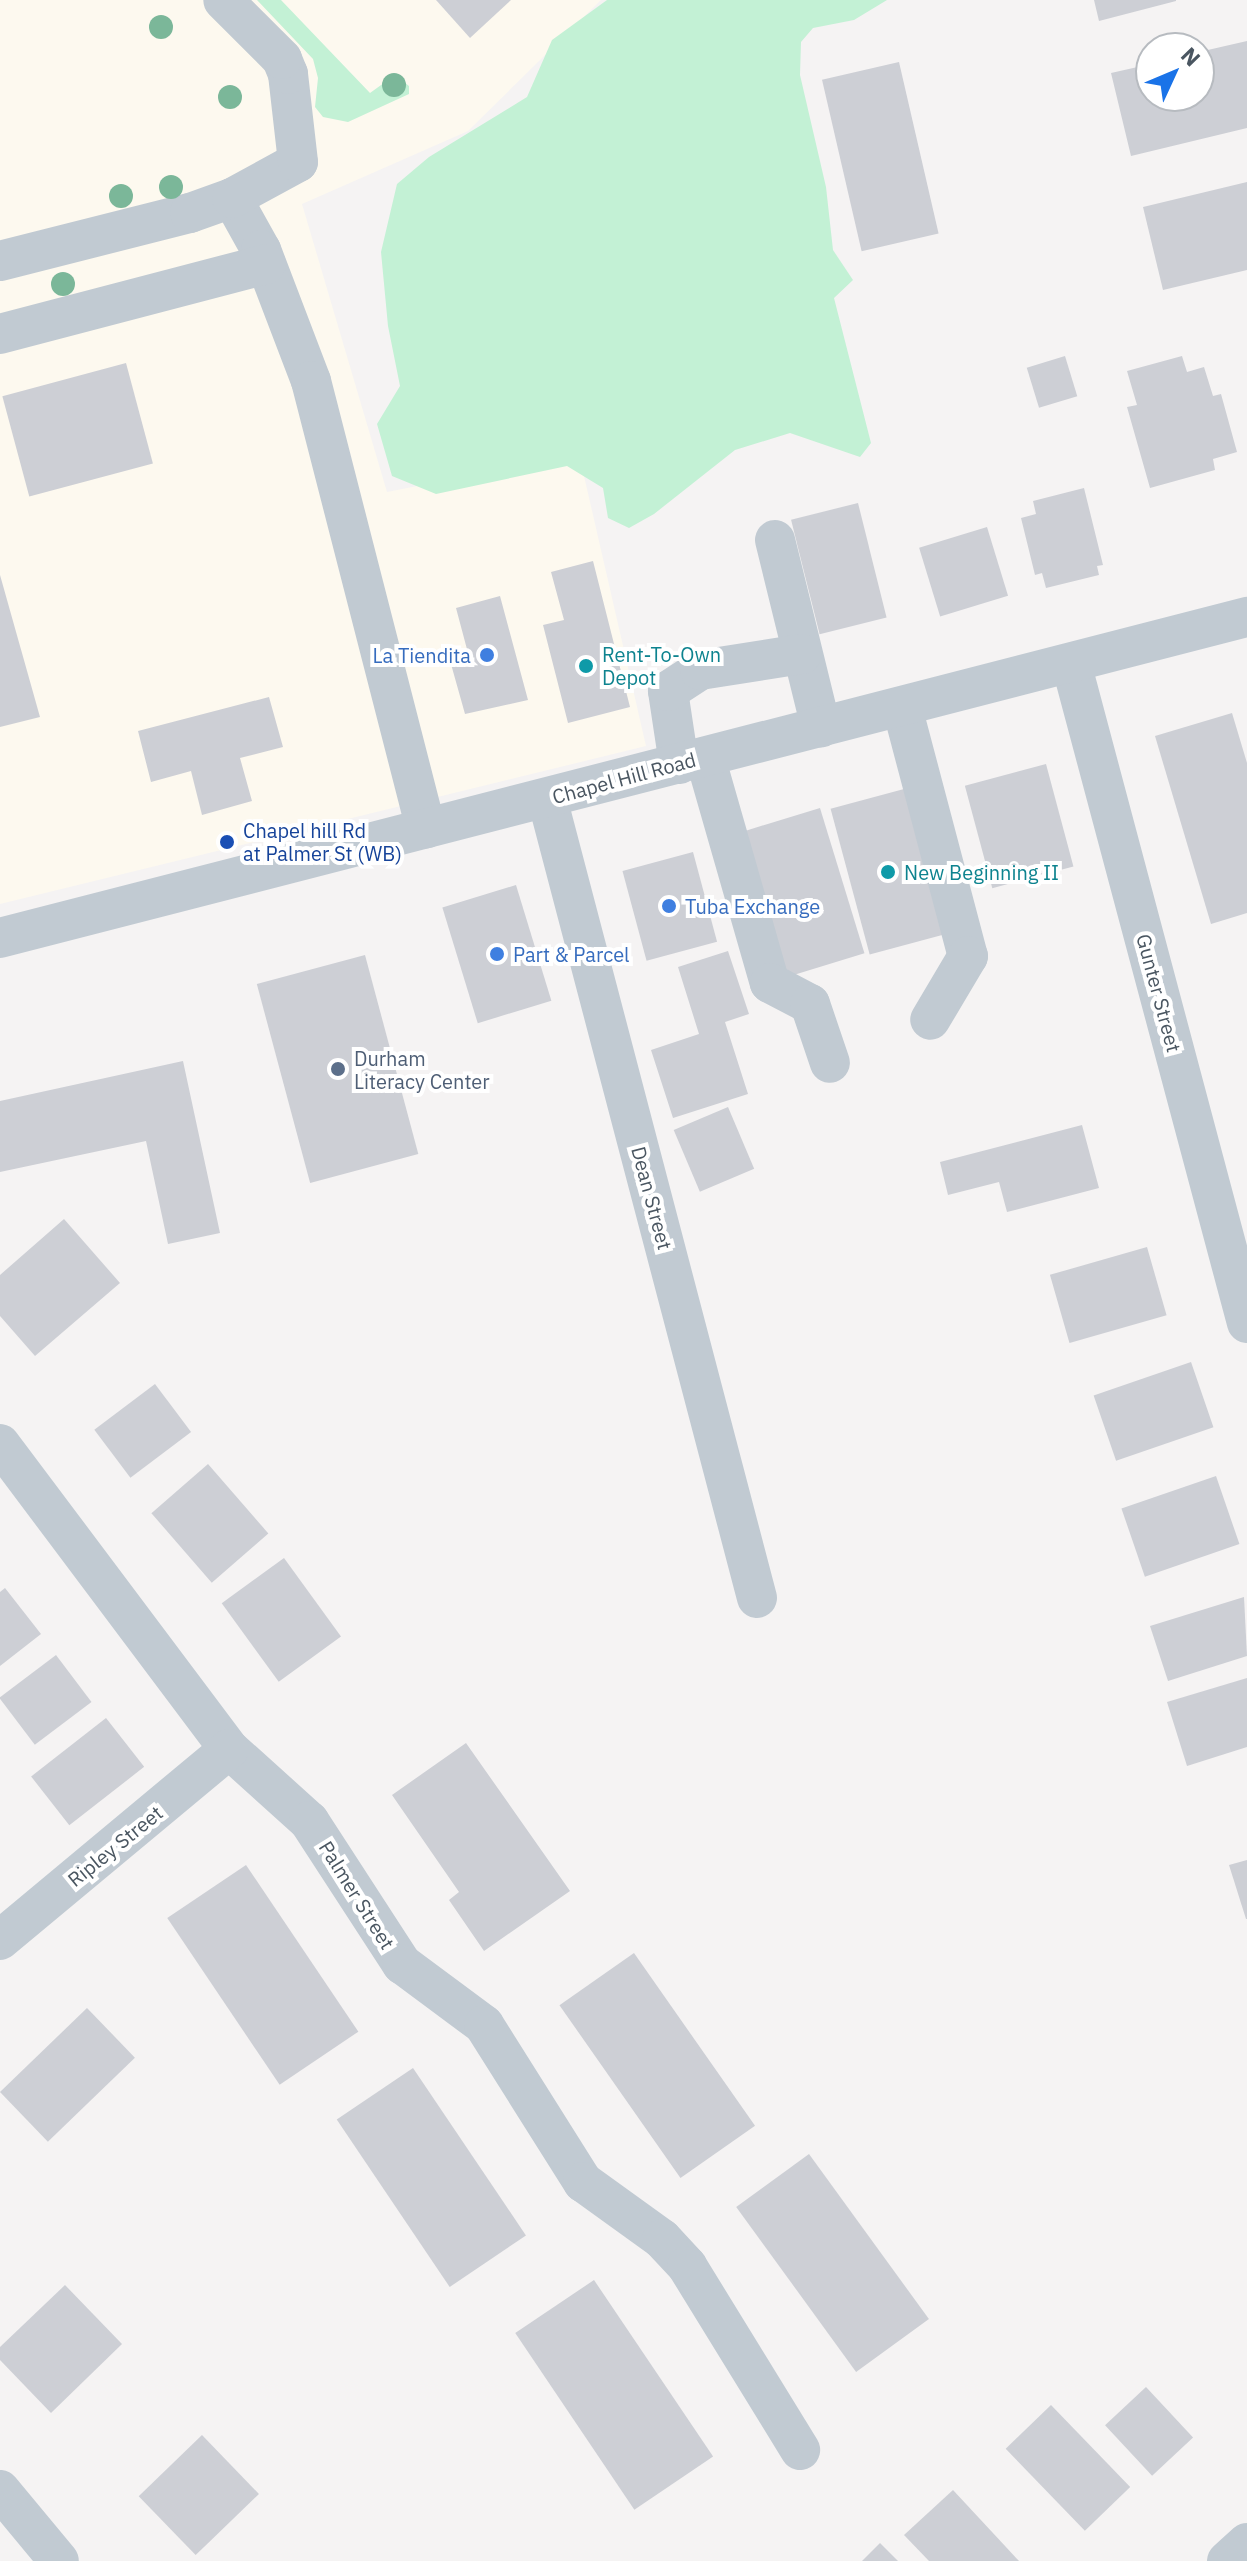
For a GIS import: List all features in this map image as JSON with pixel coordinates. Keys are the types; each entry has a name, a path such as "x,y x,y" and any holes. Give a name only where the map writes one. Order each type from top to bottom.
{"street":[{"path":"0,261 232,198 298,162 288,74 282,59 223,0"},
{"path":"232,198 266,264 311,381 426,828"},
{"path":"0,334 266,264"},
{"path":"775,540 821,727"},
{"name":"Chapel Hill Road","path":"0,938 1247,617"},
{"path":"802,654 700,670 668,691 770,983 810,1004 830,1063"},
{"name":"Gunter Street","path":"1071,663 1247,1323"},
{"path":"902,707 968,956 930,1020"},
{"name":"Dean Street","path":"547,798 757,1598"},
{"name":"Palmer Street","path":"0,1444 229,1749 309,1821 402,1964 484,2025 591,2191 662,2239 687,2266 800,2450"},
{"name":"Ripley Street","path":"0,1940 229,1749"},
{"path":"0,2490 59,2561"},
{"path":"1227,2561 1247,2543"}],"shaded area":[{"path":"0,0 601,0 468,131 302,204 387,492 579,454 646,746 0,904"}],"green space":[{"path":"257,0 281,0 370,93 395,75 409,86 409,94 348,122 323,117 315,107 318,78 313,59"},
{"path":"607,0 887,0 854,20 813,28 801,42 800,75 826,187 833,250 853,280 834,298 871,443 860,457 790,433 735,450 654,514 629,528 608,518 603,488 567,466 436,494 392,476 377,424 400,386 388,326 381,252 397,184 429,157 527,97 552,40"}],"building":[{"path":"436,0 511,0 470,38"},
{"path":"1094,0 1176,0 1176,1 1099,21"},
{"path":"1247,41 1247,128 1131,156 1111,73 1135,68 1135,112 1215,112 1215,48"},
{"path":"899,62 939,233 862,251 822,80"},
{"path":"1247,182 1247,270 1163,290 1143,207"},
{"path":"1065,356 1077,396 1039,408 1027,368"},
{"path":"1182,356 1187,372 1204,367 1213,396 1221,394 1237,452 1213,459 1215,470 1150,488 1127,407 1137,405 1127,371"},
{"path":"126,363 153,463 29,497 2,396"},
{"path":"1084,488 1103,565 1097,566 1099,575 1046,588 1042,573 1035,575 1021,518 1036,514 1033,501"},
{"path":"858,503 887,617 820,634 791,520"},
{"path":"987,527 1008,596 940,617 919,548"},
{"name":"Rent-To-Own Depot","path":"593,561 630,707 568,723 543,625 564,620 551,572"},
{"path":"0,575 40,717 0,727"},
{"name":"La Tiendita","path":"500,596 528,700 465,714 449,657 468,653 456,608"},
{"path":"269,697 283,747 240,758 252,801 202,815 191,771 151,782 138,731"},
{"path":"1232,713 1247,763 1247,913 1211,924 1155,736"},
{"path":"1046,764 1073,866 992,888 965,786"},
{"name":"New Beginning II","path":"904,789 943,935 870,955 831,809"},
{"path":"820,808 864,953 788,977 743,831"},
{"name":"Tuba Exchange","path":"693,852 717,942 647,961 622,871"},
{"name":"Part & Parcel","path":"516,885 551,1001 478,1023 442,908"},
{"path":"728,951 749,1014 725,1022 748,1094 673,1118 651,1050 699,1034 678,967"},
{"name":"Durham Literacy Center","path":"365,955 418,1154 310,1183 257,984"},
{"path":"183,1061 220,1233 168,1244 146,1141 0,1172 0,1101"},
{"path":"728,1107 754,1169 700,1192 674,1130"},
{"path":"1082,1125 1099,1188 1007,1212 999,1182 948,1195 940,1162"},
{"path":"64,1219 120,1283 35,1356 0,1316 0,1275"},
{"path":"1147,1247 1167,1315 1069,1343 1050,1275"},
{"path":"1191,1362 1213,1427 1116,1461 1094,1396"},
{"path":"155,1384 191,1432 130,1478 94,1430"},
{"path":"208,1464 268,1533 212,1583 151,1513"},
{"path":"1216,1476 1239,1544 1145,1577 1121,1509"},
{"path":"284,1558 341,1636 279,1682 222,1603"},
{"path":"5,1588 41,1634 0,1666 0,1592"},
{"path":"1244,1597 1247,1656 1168,1681 1150,1626"},
{"path":"56,1655 92,1702 35,1745 0,1697"},
{"path":"1247,1678 1247,1747 1187,1766 1167,1702"},
{"path":"106,1718 144,1767 69,1825 31,1776"},
{"path":"466,1743 570,1891 484,1951 449,1900 459,1892 392,1795"},
{"path":"1247,1860 1247,1919 1246,1919 1229,1865"},
{"path":"246,1865 358,2032 280,2085 167,1918"},
{"path":"634,1953 755,2126 680,2178 559,2005"},
{"path":"87,2008 135,2058 48,2142 0,2092"},
{"path":"413,2068 526,2235 450,2287 337,2119"},
{"path":"809,2154 929,2319 856,2372 736,2207"},
{"path":"594,2280 713,2457 634,2510 515,2333"},
{"path":"65,2285 122,2344 51,2413 0,2360 0,2347"},
{"path":"1146,2387 1193,2437 1152,2476 1105,2425"},
{"path":"1051,2405 1130,2487 1085,2531 1006,2449"},
{"path":"202,2435 259,2494 196,2555 139,2496"},
{"path":"953,2490 1019,2561 929,2561 904,2535"},
{"path":"880,2543 898,2561 862,2561"}],"place":[{"name":"La Tiendita","path":"487,655"},
{"name":"Rent-To-Own Depot","path":"586,666"},
{"name":"Chapel hill Rd at Palmer St (WB)","path":"227,842"},
{"name":"New Beginning II","path":"888,872"},
{"name":"Tuba Exchange","path":"669,906"},
{"name":"Part & Parcel","path":"497,954"},
{"name":"Durham Literacy Center","path":"338,1069"}]}
